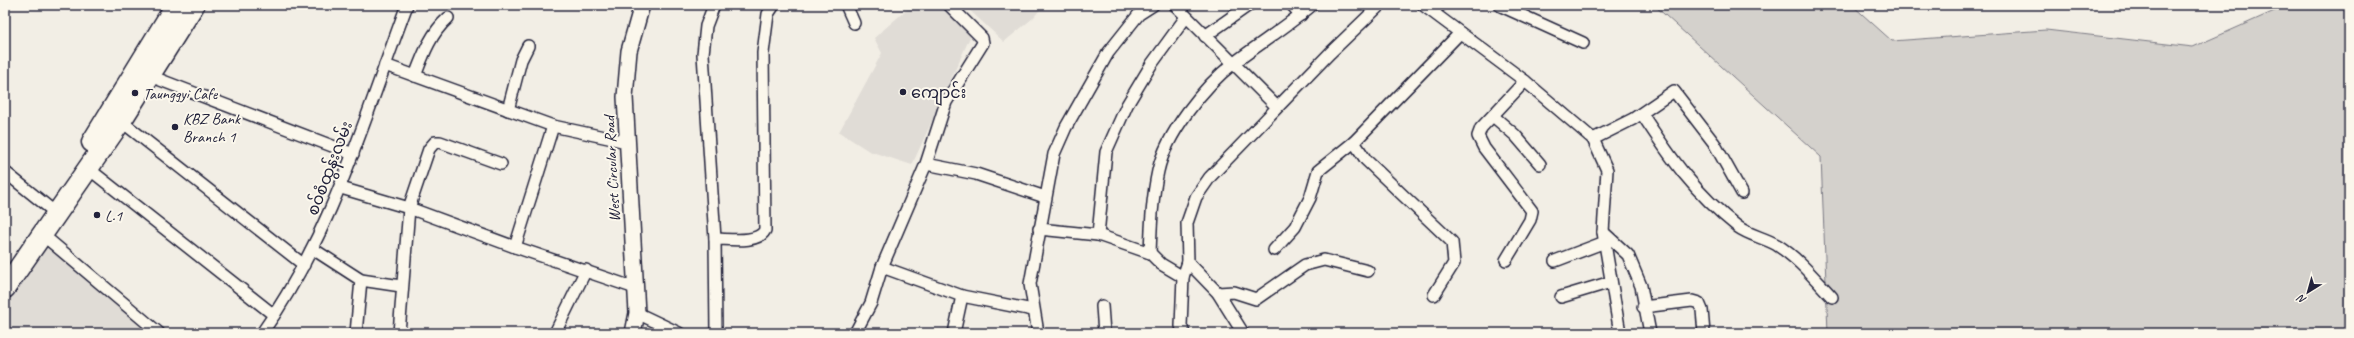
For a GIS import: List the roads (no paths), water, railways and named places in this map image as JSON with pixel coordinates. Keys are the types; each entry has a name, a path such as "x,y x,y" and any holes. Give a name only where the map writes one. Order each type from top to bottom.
{"highway":[{"path":"5,288 43,235 53,211 69,180 176,5"},
{"path":"5,268 89,169 150,76 194,5"}],"street":[{"name":"စဝ်စံထွန်းလမ်း","path":"262,333 304,266 341,188 384,65 407,5"},
{"name":"West Circular Road","path":"633,333 637,313 625,97 629,51 642,5"},
{"path":"714,5 706,26 703,54 715,239 716,333"},
{"path":"715,239 756,238 763,235 765,230 763,53 767,19 774,5"},
{"path":"846,5 854,23"},
{"path":"855,333 871,303 882,267 926,164 946,102 984,43 982,38 949,5"},
{"path":"1038,333 1033,310 1030,284 1054,154 1066,127 1108,53 1139,14 1153,5"},
{"path":"1175,5 1186,18 1277,107"},
{"path":"1205,36 1249,5"},
{"path":"1292,5 1301,15"},
{"path":"1150,253 1152,215 1158,170 1167,146 1211,84 1233,63 1301,15 1312,5"},
{"path":"1184,333 1181,326 1183,277 1188,262 1187,224 1196,197 1210,177 1277,107 1380,5"},
{"path":"1426,7 1441,5"},
{"path":"1499,5 1583,44"},
{"path":"1426,7 1525,81 1593,139 1607,170 1604,237 1620,333"},
{"path":"415,76 427,47 440,25 448,18"},
{"path":"1098,235 1106,152 1127,105 1151,66 1186,18"},
{"path":"1274,250 1295,227 1310,198 1318,171 1354,142 1460,33"},
{"path":"508,110 521,60 528,46"},
{"path":"384,65 554,126 627,142"},
{"path":"150,76 353,154"},
{"path":"1506,260 1530,220 1532,211 1479,141 1481,128 1494,116 1525,81"},
{"path":"1593,139 1642,114 1674,91 1678,93 1714,143 1742,193"},
{"path":"1642,114 1675,165 1699,193 1740,228 1776,245 1797,259 1832,297"},
{"path":"1494,116 1516,136 1540,164"},
{"path":"121,121 304,266"},
{"path":"515,247 554,126"},
{"path":"399,333 401,286 409,208 429,149 435,142 501,164"},
{"path":"1354,142 1366,160 1452,242 1454,263 1434,295"},
{"path":"926,164 976,174 1046,197"},
{"path":"89,169 274,315"},
{"path":"5,172 53,211"},
{"path":"341,188 409,208 515,247 635,288"},
{"path":"1039,229 1098,235 1150,253 1167,268 1183,277"},
{"path":"43,235 159,333"},
{"path":"1555,261 1604,237"},
{"path":"1604,237 1628,255 1641,286 1643,307 1650,333"},
{"path":"313,249 361,280 401,286"},
{"path":"1218,293 1234,292 1256,299 1305,264 1324,260 1368,271"},
{"path":"1188,262 1218,293 1243,333"},
{"path":"882,267 962,296 1033,310"},
{"path":"555,333 586,270"},
{"path":"356,333 361,280"},
{"path":"1561,297 1611,282"},
{"path":"954,333 962,296"},
{"path":"1643,307 1692,301 1699,303 1702,310 1704,333"},
{"path":"1102,306 1104,333"},
{"path":"637,313 679,333"}],"place":[{"name":"ကျောင်း","path":"903,92"},
{"name":"Taunggyi Cafe","path":"135,93"},
{"name":"KBZ Bank Branch 1","path":"175,127"},
{"name":"L.1","path":"97,215"}]}
